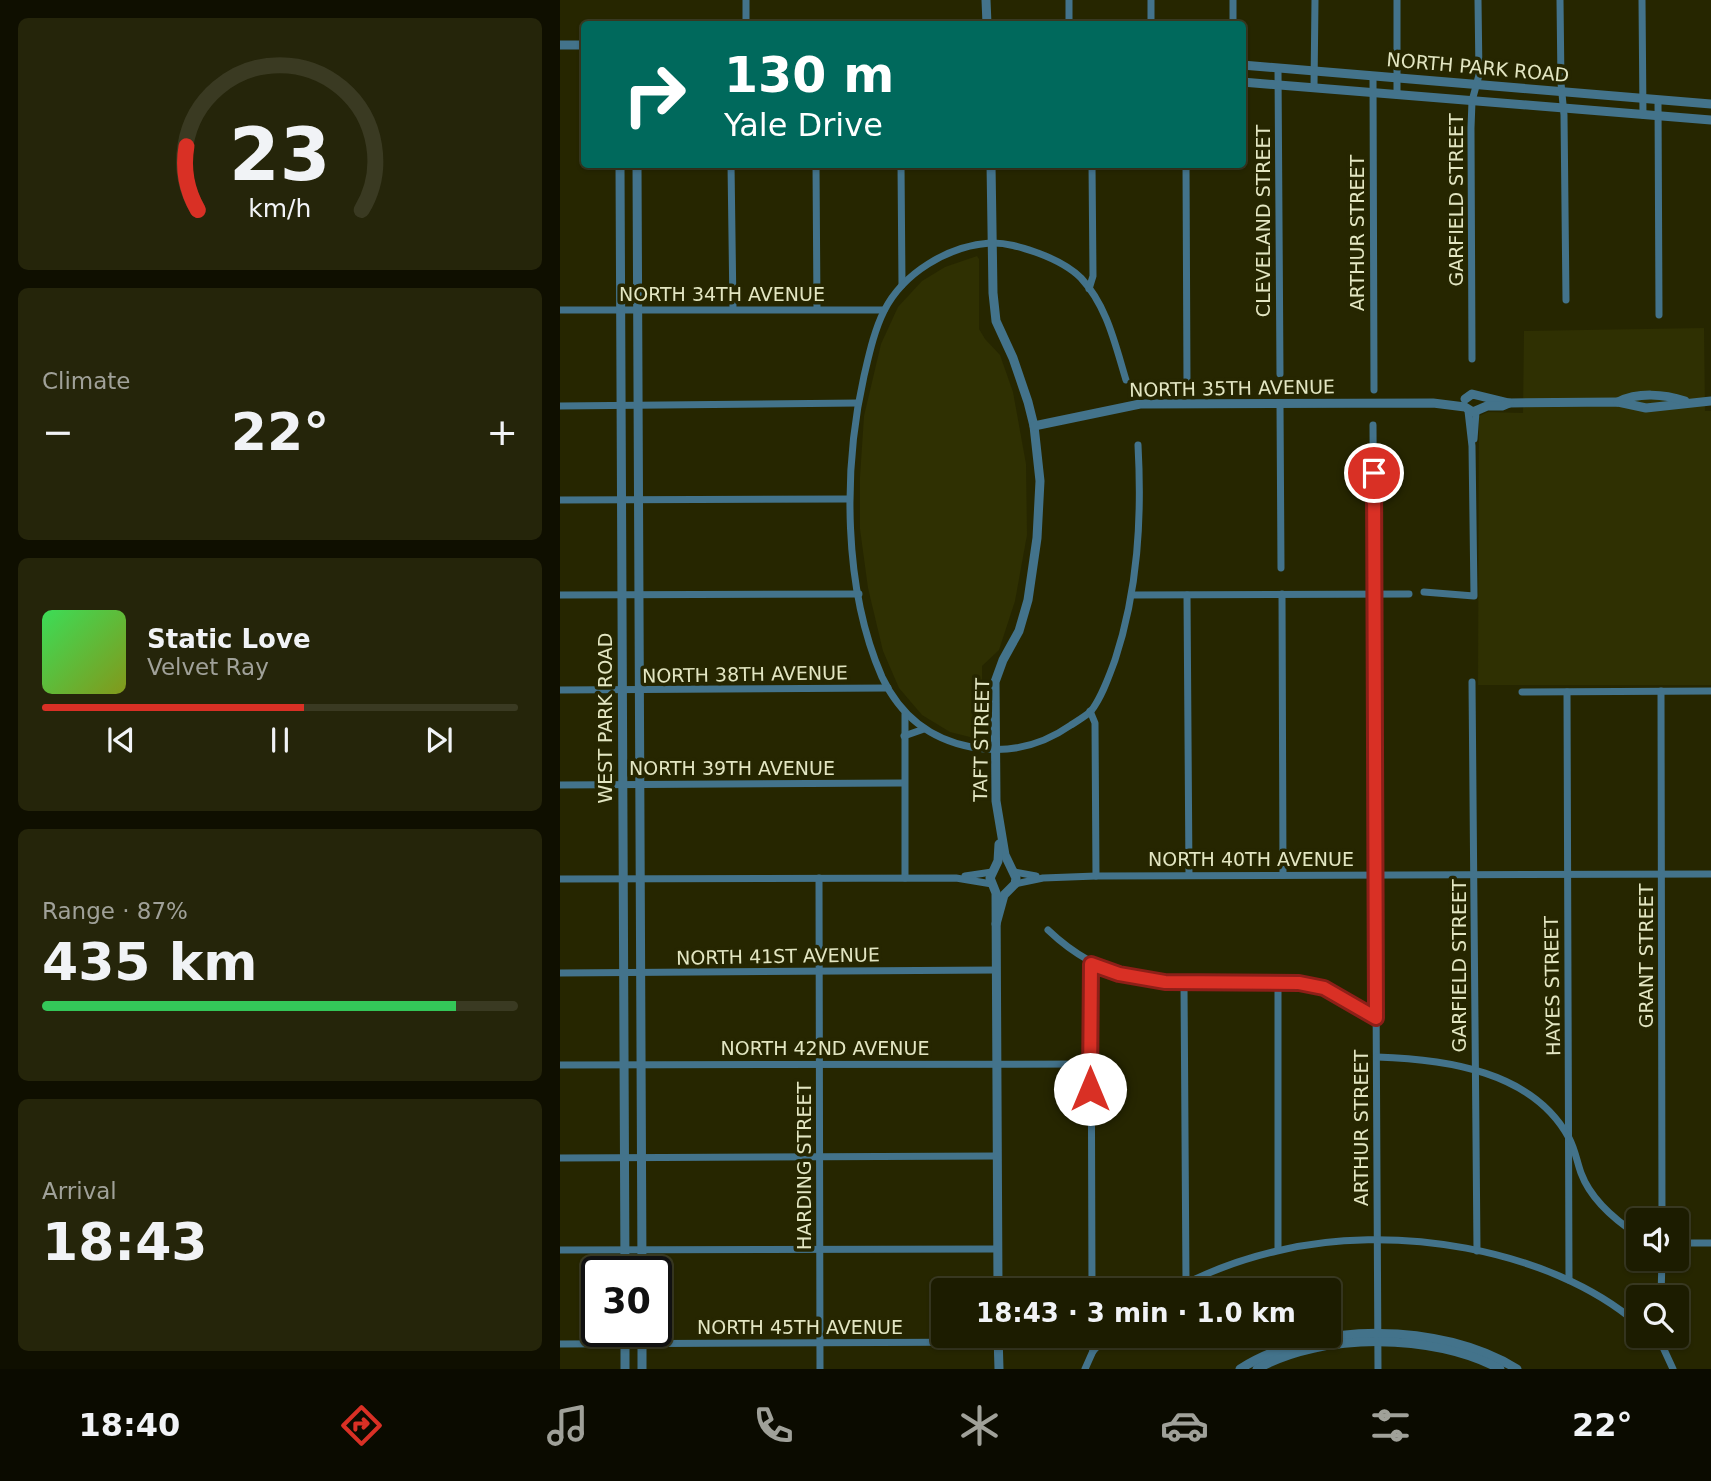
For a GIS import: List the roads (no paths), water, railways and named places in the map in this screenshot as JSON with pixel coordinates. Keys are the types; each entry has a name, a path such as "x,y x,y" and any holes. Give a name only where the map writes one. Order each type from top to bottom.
{"street":[{"path":"746,0 746,21"},
{"path":"986,0 987,21"},
{"path":"1069,0 1069,21"},
{"path":"1151,0 1151,21"},
{"path":"1233,0 1233,21"},
{"path":"1314,88 1315,0"},
{"path":"1397,0 1397,94"},
{"name":"GARFIELD STREET","path":"1472,359 1472,101 1478,85 1478,0"},
{"path":"1560,0 1566,300"},
{"path":"1642,0 1643,115"},
{"path":"560,45 581,45"},
{"name":"NORTH PARK ROAD","path":"1246,65 1711,104"},
{"name":"CLEVELAND STREET","path":"1278,69 1280,374"},
{"name":"ARTHUR STREET","path":"1373,76 1374,390"},
{"name":"NORTH PARK ROAD","path":"1246,82 1711,120"},
{"path":"1658,100 1659,315"},
{"name":"WEST PARK ROAD","path":"620,168 625,1256"},
{"name":"WEST PARK ROAD","path":"637,168 642,1256"},
{"path":"731,168 733,309"},
{"path":"816,168 817,309"},
{"path":"901,168 902,285"},
{"name":"TAFT STREET","path":"991,168 996,321 1022,382 1034,426 1040,481 1037,538 1024,616 998,671 995,696 999,855 994,869 993,886"},
{"path":"1090,289 1093,276 1092,168"},
{"path":"1186,168 1187,384"},
{"path":"1126,380 1112,331 1090,289 1071,270 1046,256 1023,248 992,243 947,254 930,263 902,285 884,310 867,362 858,403 849,499 853,559 871,643 888,688 905,714 925,729 961,746 995,751 1034,745 1056,736 1090,711 1110,674 1132,595 1139,529 1138,445"},
{"name":"NORTH 34TH AVENUE","path":"560,310 884,310"},
{"name":"NORTH 35TH AVENUE","path":"1471,407 1472,394 1509,402 1618,402 1646,408 1711,401"},
{"path":"1424,592 1474,596 1471,407 1482,403 1480,397"},
{"name":"NORTH 35TH AVENUE","path":"1034,426 1140,404 1433,403 1471,407 1503,406 1509,402"},
{"path":"560,406 858,403"},
{"path":"1280,404 1281,568"},
{"name":"ARTHUR STREET","path":"1373,425 1378,1369"},
{"path":"560,500 849,499"},
{"path":"560,595 859,594"},
{"path":"1282,594 1283,875"},
{"path":"1132,595 1409,594"},
{"path":"1187,595 1189,875"},
{"name":"GARFIELD STREET","path":"1472,682 1477,1251"},
{"name":"NORTH 38TH AVENUE","path":"560,690 888,688"},
{"name":"GRANT STREET","path":"1661,691 1662,1208"},
{"path":"1522,692 1711,691"},
{"name":"HAYES STREET","path":"1567,692 1569,1280"},
{"path":"1090,711 1096,723 1096,876"},
{"path":"905,714 905,878"},
{"path":"904,736 925,729"},
{"name":"NORTH 39TH AVENUE","path":"560,785 903,783"},
{"name":"TAFT STREET","path":"999,826 1012,869 1011,887"},
{"path":"956,878 1003,865 1012,869"},
{"name":"NORTH 40TH AVENUE","path":"1012,869 1044,878"},
{"name":"NORTH 40TH AVENUE","path":"1011,887 1044,878 1096,876 1711,874"},
{"name":"HARDING STREET","path":"819,878 820,1369"},
{"path":"560,879 956,878 1011,887 996,924"},
{"path":"993,886 996,924 998,1278"},
{"path":"1048,930 1091,964 1146,981 1184,984 1299,983 1324,988 1376,1018"},
{"path":"1091,964 1092,1278"},
{"name":"NORTH 41ST AVENUE","path":"560,973 996,970"},
{"path":"1278,982 1278,1250"},
{"path":"1184,984 1186,1278"},
{"path":"1377,1057 1439,1063 1490,1074 1540,1101 1569,1138 1582,1177 1595,1197 1626,1227"},
{"name":"NORTH 42ND AVENUE","path":"560,1065 1090,1063"},
{"path":"560,1158 998,1156"},
{"path":"1196,1278 1278,1250 1337,1242 1432,1243 1526,1264 1569,1280 1609,1302 1626,1315"},
{"path":"1689,1243 1711,1243"},
{"path":"560,1251 998,1249"},
{"path":"1240,1369 1271,1352 1338,1336 1446,1349 1478,1358 1500,1369"},
{"path":"1257,1369 1275,1360 1308,1350 1377,1339 1419,1336 1456,1342 1486,1352 1517,1369"},
{"name":"NORTH 45TH AVENUE","path":"672,1344 931,1340"},
{"name":"NORTH 45TH AVENUE","path":"560,1344 581,1344"},
{"path":"625,1347 625,1369"},
{"path":"642,1347 642,1369"},
{"path":"998,1348 999,1369"},
{"path":"1085,1369 1096,1348"},
{"path":"1665,1348 1673,1369"}]}
